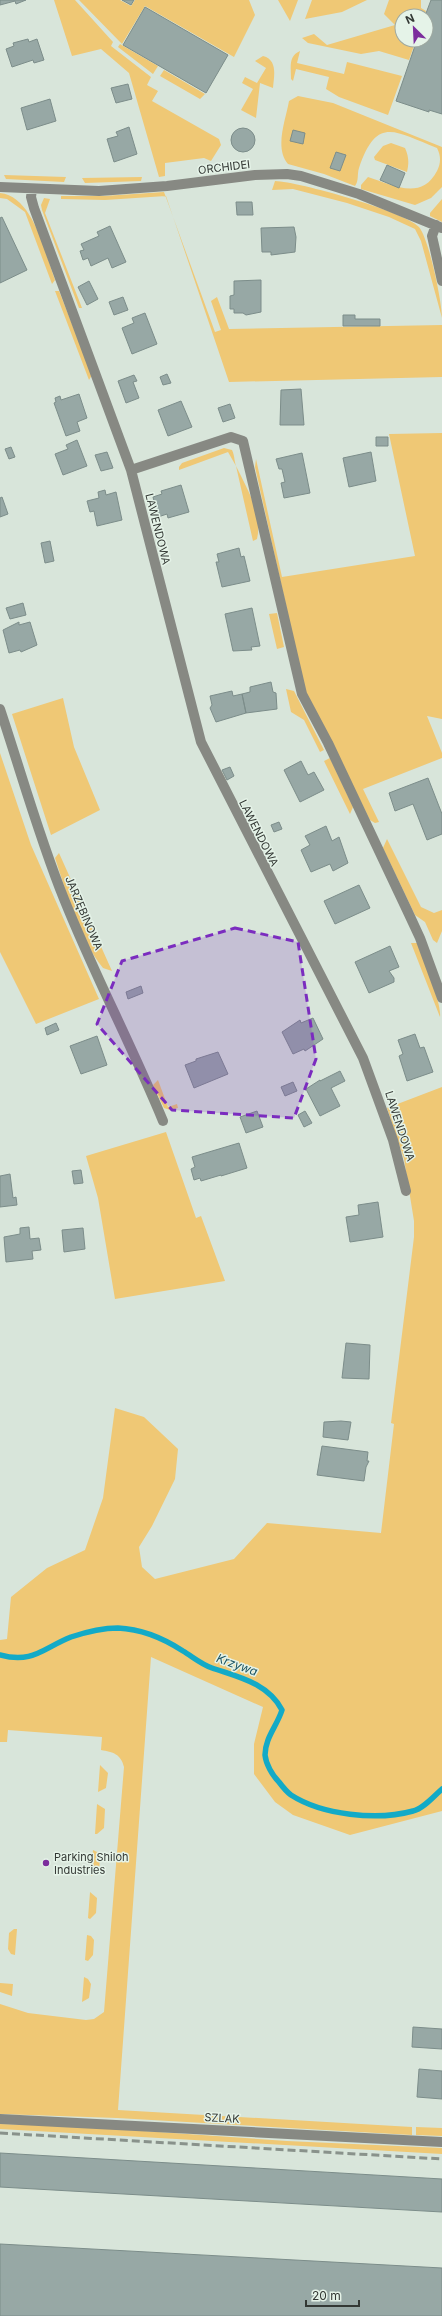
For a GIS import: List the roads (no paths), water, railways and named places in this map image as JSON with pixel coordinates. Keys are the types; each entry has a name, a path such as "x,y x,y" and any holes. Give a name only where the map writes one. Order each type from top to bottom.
{"street":[{"name":"ORCHIDEI","path":"0,187 116,190 255,175 287,174 301,176 360,194 439,227"},
{"name":"LAWENDOWA","path":"32,189 31,197 34,208 131,470 201,742 363,1058 393,1140 406,1191"},
{"path":"439,227 432,236 442,281"},
{"path":"131,470 231,437 243,440 302,694 328,743 410,917 442,998"},
{"name":"JARZĘBINOWA","path":"0,709 42,840 62,894 163,1121"},
{"name":"SZLAK","path":"0,2119 442,2142"}],"waterway":[{"name":"Krzywa","path":"0,1655 21,1658 30,1656 71,1637 88,1632 112,1628 144,1632 168,1642 208,1666 252,1682 269,1693 282,1710 267,1743 265,1755 268,1766 276,1779 285,1789 291,1795 304,1802 318,1807 350,1814 383,1816 417,1810 442,1789"}],"railway":[{"path":"0,2133 442,2159"}],"place":[{"name":"Parking Shiloh Industries","path":"46,1863"}]}
